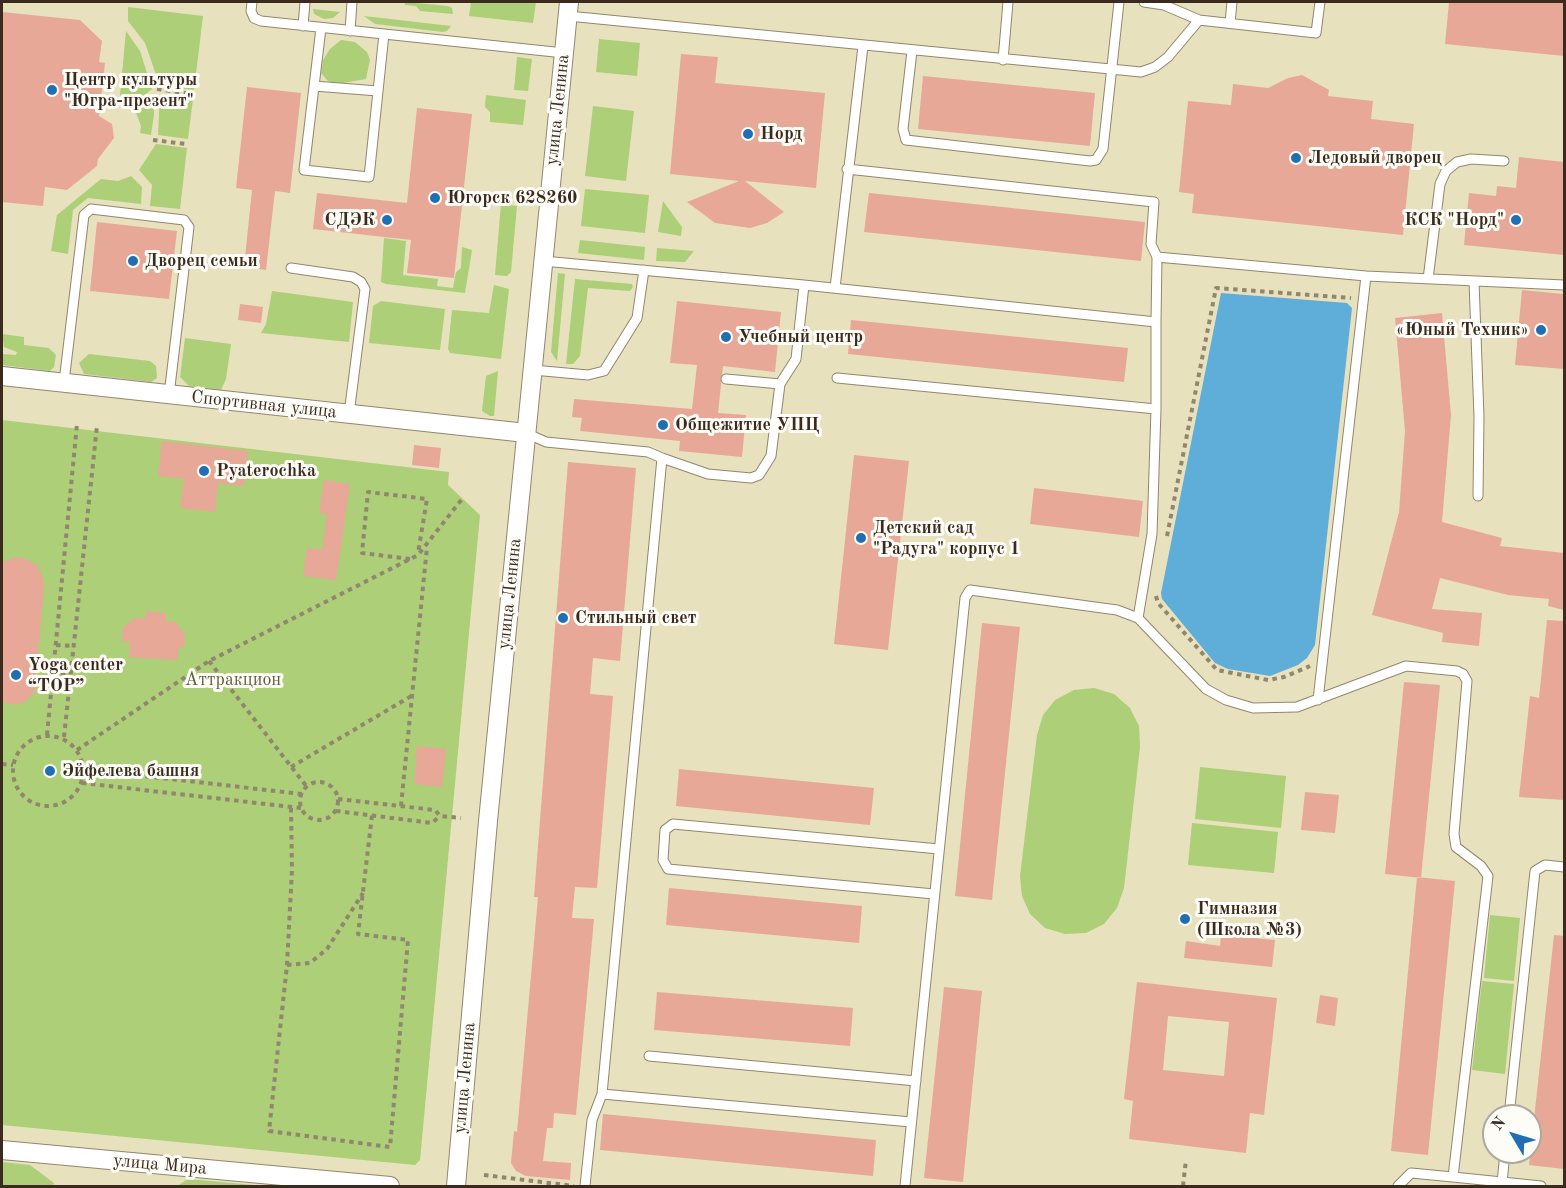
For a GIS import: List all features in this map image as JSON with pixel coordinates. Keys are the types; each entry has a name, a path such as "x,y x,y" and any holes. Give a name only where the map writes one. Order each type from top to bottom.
{"street":[{"name":"улица Ленина","path":"456,1186 568,9"},
{"name":"Спортивная улица","path":"2,376 526,433"},
{"name":"улица Мира","path":"2,1150 390,1186"}],"lane":[{"path":"252,2 251,11 254,18 261,21 564,53"},
{"path":"303,26 305,2"},
{"path":"350,31 352,2"},
{"path":"1003,60 1008,2"},
{"path":"912,51 903,129 906,140 1090,162 1096,160 1103,148 1119,2"},
{"path":"1144,2 1164,5 1199,20 1316,33 1320,2"},
{"path":"1230,23 1232,2"},
{"path":"568,9 862,46 1141,72 1155,67 1168,57 1199,20"},
{"path":"321,28 304,170 369,177 384,34"},
{"path":"835,288 862,46"},
{"path":"314,86 378,91"},
{"path":"1428,279 1440,184 1446,171 1457,162 1472,159 1504,161"},
{"path":"847,169 1154,202 1151,244 1157,257 1152,534 1138,618"},
{"path":"64,382 84,215 91,209 184,220 189,227 169,395"},
{"path":"1157,257 1366,276 1564,285"},
{"path":"543,261 835,288 1156,322"},
{"path":"291,268 353,277 361,282 365,290 349,414"},
{"path":"533,370 588,375 604,371 638,318 644,270"},
{"path":"1318,700 1366,276"},
{"path":"1474,281 1479,417 1478,496"},
{"path":"526,433 546,442 648,453 708,474 751,478 759,475 771,456 780,384 796,360 804,285"},
{"path":"837,378 1156,410"},
{"path":"726,379 780,384"},
{"path":"585,1186 592,1120 602,1094 662,458"},
{"path":"905,1186 965,598 970,590 1117,610 1138,618 1206,689 1226,700 1253,708 1297,707 1406,666 1457,671 1463,674 1467,681 1454,834 1456,847 1480,866 1488,876 1453,1177"},
{"path":"934,894 668,869 663,860 665,830 672,824 939,849"},
{"path":"1510,1104 1535,871 1545,865 1564,867"},
{"path":"649,1056 916,1081"},
{"path":"602,1094 911,1122"},
{"path":"1502,1183 1504,1164"},
{"path":"1398,1186 1411,1173 1541,1186"}],"path":[{"path":"157,89 192,94"},
{"path":"153,140 186,144"},
{"path":"1166,543 1216,288 1363,299"},
{"path":"47,735 77,424"},
{"path":"64,737 97,426"},
{"path":"411,559 362,553 368,492 427,499 418,555"},
{"path":"77,750 209,661 418,555 462,499"},
{"path":"401,806 427,546"},
{"path":"1156,588 1158,603 1216,670 1268,680 1284,677 1322,661"},
{"path":"56,645 72,646"},
{"path":"209,661 307,787"},
{"path":"52,672 69,674"},
{"path":"291,767 413,695"},
{"path":"47,735 64,737 77,750 84,769 82,783 77,791 63,803 44,806 26,799 15,784 13,765 21,748 29,741 47,735"},
{"path":"2,764 13,765"},
{"path":"84,769 302,794"},
{"path":"82,783 301,808 315,820 327,819 336,811 338,799 334,789 324,783 307,787 302,794 301,808"},
{"path":"338,799 435,810 440,816 461,818"},
{"path":"291,808 292,870 287,965 269,1131 390,1147 408,940 358,934 365,890 372,815"},
{"path":"336,811 432,823 440,816"},
{"path":"287,965 309,963 327,949 365,890"},
{"path":"1183,1186 1186,1160"},
{"path":"484,1175 574,1186"}],"green space":[{"path":"405,2 448,6 452,8 453,14 420,11 416,6 405,5"},
{"path":"471,2 536,2 533,23 469,16"},
{"path":"128,7 203,16 194,90 160,86 145,43 128,21"},
{"path":"313,9 340,12 333,18 324,19 314,14"},
{"path":"364,16 451,26 443,32 375,24"},
{"path":"126,31 140,51 152,89 131,106 120,95"},
{"path":"599,39 640,43 637,76 596,72"},
{"path":"341,40 355,42 367,52 370,60 366,79 337,84 328,81 321,73 323,60 330,49"},
{"path":"517,57 532,59 528,91 514,90"},
{"path":"160,95 193,99 188,139 158,135"},
{"path":"486,95 526,100 523,125 490,122 490,112 485,107"},
{"path":"153,99 154,114 151,135 140,133 141,126 136,113"},
{"path":"593,106 634,111 626,181 585,176"},
{"path":"156,144 187,148 180,209 150,206 152,185 139,170"},
{"path":"131,176 142,187 141,204 88,198 73,210 68,254 51,251 57,215 101,179 118,181"},
{"path":"585,189 649,195 645,233 581,226"},
{"path":"663,201 682,227 681,236 658,232"},
{"path":"501,204 517,206 511,272 507,276 495,275"},
{"path":"384,238 406,241 403,275 438,279 437,286 453,288 456,272 461,268 462,247 472,250 465,293 381,282"},
{"path":"580,240 645,247 644,260 578,253"},
{"path":"657,248 694,251 685,262 656,261"},
{"path":"558,273 565,274 557,361 551,352"},
{"path":"575,279 632,284 633,287 630,291 588,288 580,356 573,364 566,364"},
{"path":"494,285 509,289 501,359 450,353 448,349 452,310 489,313"},
{"path":"272,291 353,302 349,342 261,333 266,324"},
{"path":"381,301 445,309 440,350 369,343 373,306"},
{"path":"2,334 24,337 24,345 49,348 56,355 54,367 50,371 2,365 2,354 16,355 17,352 4,347"},
{"path":"185,338 231,344 226,379 221,390 189,386 180,377"},
{"path":"89,354 150,361 156,366 157,378 151,382 84,374 79,363"},
{"path":"498,371 494,416 490,416 482,411 486,376"},
{"name":"Аттракцион","path":"2,420 449,472 448,485 480,515 420,1160 415,1165 2,1125"},
{"path":"1094,688 1114,694 1130,708 1139,726 1140,747 1124,888 1117,908 1104,924 1086,933 1065,934 1045,928 1030,914 1022,896 1020,876 1037,735 1043,715 1055,700 1074,690"},
{"path":"1200,767 1286,776 1281,828 1195,819"},
{"path":"1192,823 1278,832 1274,873 1188,865"},
{"path":"1490,915 1520,918 1514,981 1484,978"},
{"path":"1482,981 1514,984 1505,1074 1472,1070"},
{"path":"2,1162 30,1165 54,1183 53,1186 2,1186"},
{"path":"188,1179 265,1186 177,1186"}],"water":[{"path":"1221,293 1347,303 1352,308 1315,645 1307,658 1298,665 1270,676 1228,669 1215,663 1162,599 1161,593"}],"building":[{"path":"1449,2 1564,2 1564,56 1445,44"},
{"name":"Центр культуры \"Югра-презент\"","path":"2,12 80,20 102,41 99,62 105,63 99,116 112,124 114,138 98,159 97,166 67,190 45,187 43,206 2,202"},
{"name":"Норд","path":"681,54 718,57 715,83 825,93 816,188 745,181 784,212 767,223 750,228 715,223 687,202 739,181 670,174"},
{"name":"Ледовый дворец","path":"1302,75 1329,90 1328,96 1373,101 1371,119 1414,124 1403,235 1192,213 1194,194 1179,192 1188,101 1231,105 1233,84 1268,88 1288,78"},
{"path":"923,76 1095,93 1090,146 918,129"},
{"path":"247,87 301,93 290,193 275,191 266,270 244,267 252,190 236,188"},
{"name":"Югорск 628260","path":"417,108 472,114 454,278 407,273 411,240 313,229 317,193 407,203"},
{"name":"КСК \"Норд\"","path":"1519,157 1564,162 1564,255 1464,245 1469,193 1496,196 1497,186 1516,188"},
{"path":"869,193 1145,222 1141,261 864,232"},
{"name":"Дворец семьи","path":"97,222 177,231 169,299 90,291"},
{"name":"«Юный Техник»","path":"1522,290 1564,294 1564,369 1515,365"},
{"path":"677,301 781,312 775,372 723,366 718,413 746,415 742,457 679,451 680,441 580,431 582,418 572,417 574,399 692,409 697,365 670,363"},
{"path":"240,304 263,307 261,323 238,320"},
{"path":"1442,313 1451,415 1442,522 1502,538 1500,546 1564,553 1564,610 1548,606 1549,599 1508,595 1440,578 1432,609 1482,613 1479,646 1442,642 1443,633 1372,615 1399,512 1405,431 1395,318"},
{"path":"851,320 1128,348 1124,382 848,354"},
{"path":"162,441 248,451 244,486 218,483 215,512 180,508 184,479 158,476"},
{"path":"414,445 441,448 439,468 412,465"},
{"path":"854,455 909,461 888,650 834,644"},
{"path":"568,462 636,468 620,661 593,658 590,694 613,696 597,888 575,887 572,918 594,919 576,1115 554,1113 553,1128 547,1128 543,1161 571,1163 570,1180 526,1176 516,1171 511,1163 514,1131 517,1132 538,897 534,897"},
{"path":"324,480 350,484 336,580 303,576 307,548 322,550 327,514 319,513"},
{"path":"1034,488 1143,501 1139,537 1030,524"},
{"path":"15,557 24,558 37,565 44,586 35,691 26,701 16,705 2,702 2,563"},
{"path":"146,611 166,613 166,621 176,622 185,635 184,647 179,647 177,660 129,657 130,642 122,641 123,628 134,618 146,618"},
{"path":"1547,620 1564,621 1564,800 1519,797 1530,696 1539,698"},
{"path":"982,623 1020,627 992,900 955,896"},
{"path":"1404,682 1440,685 1421,878 1385,874"},
{"path":"417,746 446,749 442,787 414,784"},
{"path":"679,769 874,788 870,825 676,806"},
{"path":"1305,792 1339,795 1335,833 1301,830"},
{"path":"1417,877 1455,881 1428,1155 1391,1151"},
{"path":"669,888 862,906 859,943 666,925"},
{"path":"1221,935 1275,940 1272,967 1184,958 1186,941 1220,946"},
{"path":"1554,935 1564,936 1564,1169 1529,1165 1542,1164 1542,1104 1536,1104"},
{"path":"1137,982 1277,998 1264,1115 1250,1113 1246,1153 1129,1139 1133,1101 1124,1099","holes":["1168,1016 1229,1022 1224,1076 1163,1070"]},
{"path":"944,987 982,991 963,1182 924,1178"},
{"path":"657,992 853,1008 850,1046 654,1030"},
{"path":"1320,995 1338,998 1335,1026 1316,1023"},
{"path":"603,1114 876,1140 873,1176 600,1150"}],"place":[{"name":"Центр культуры \"Югра-презент\"","path":"52,90"},
{"name":"Норд","path":"748,134"},
{"name":"Ледовый дворец","path":"1296,158"},
{"name":"Югорск 628260","path":"435,198"},
{"name":"СДЭК","path":"387,220"},
{"name":"КСК \"Норд\"","path":"1516,220"},
{"name":"Дворец семьи","path":"133,261"},
{"name":"«Юный Техник»","path":"1541,330"},
{"name":"Учебный центр","path":"726,337"},
{"name":"Общежитие УПЦ","path":"663,425"},
{"name":"Pyaterochka","path":"204,471"},
{"name":"Детский сад \"Радуга\" корпус 1","path":"861,538"},
{"name":"Стильный свет","path":"563,618"},
{"name":"Yoga center “TOP”","path":"16,675"},
{"name":"Эйфелева башня","path":"50,771"},
{"name":"Гимназия (Школа №3)","path":"1185,919"}]}
